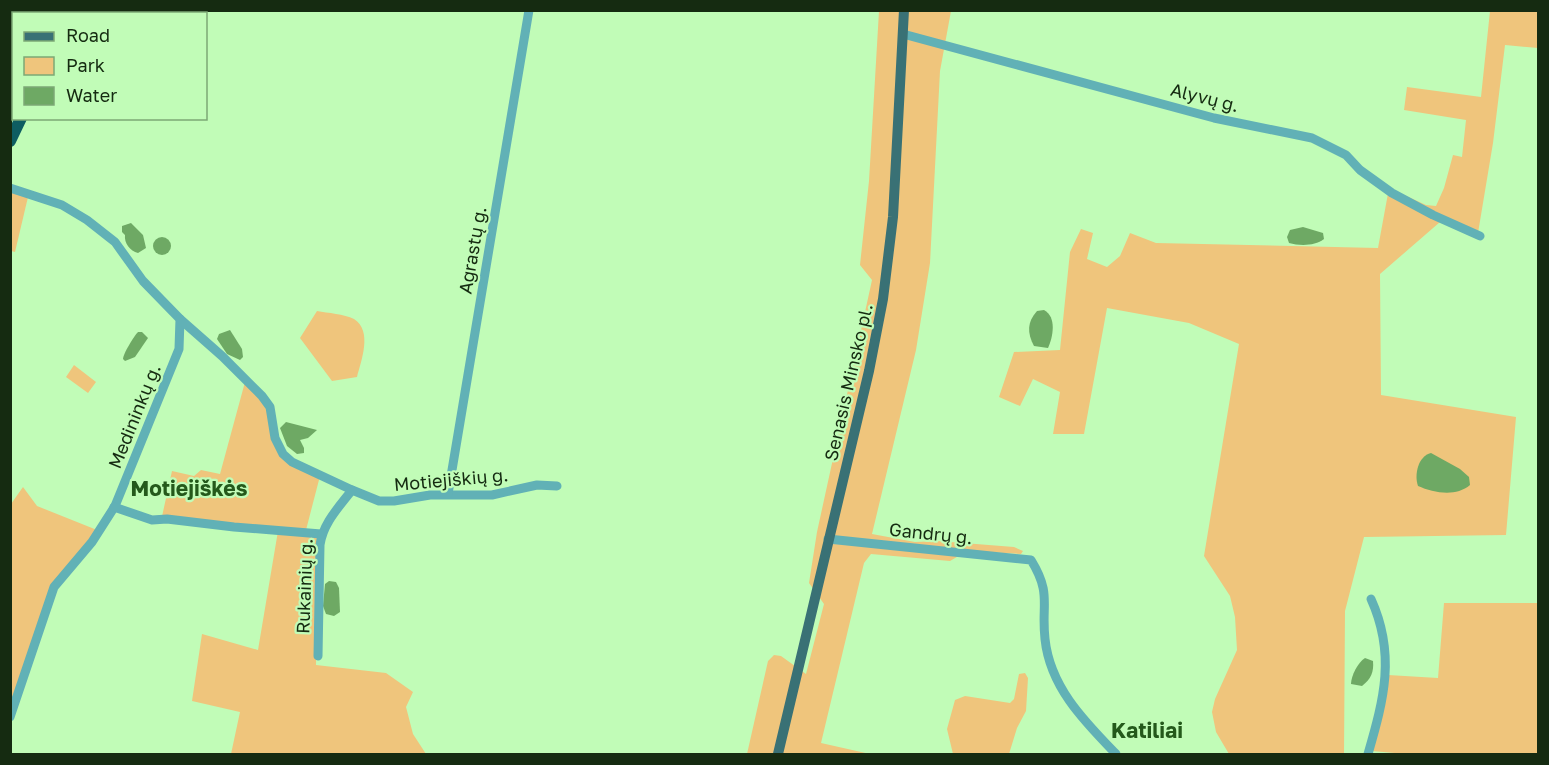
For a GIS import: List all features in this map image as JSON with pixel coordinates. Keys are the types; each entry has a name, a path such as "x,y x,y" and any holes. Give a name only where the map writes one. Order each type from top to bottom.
{"highway":[{"path":"10,141 20,120"}],"main road":[{"name":"Senasis Minsko pl.","path":"778,754 883,299 893,217 904,10"}],"street":[{"name":"Agrastų g.","path":"448,494 529,10"},
{"name":"Alyvų g.","path":"903,34 1214,118 1312,138 1346,155 1360,170 1392,193 1480,236"},
{"path":"10,188 62,205 96,227 123,250 143,281 180,319"},
{"name":"Motiejiškių g.","path":"180,319 262,396 270,407 275,438 283,454 292,462 352,490 380,501 393,501 430,495 492,495 537,485 557,486"},
{"name":"Medininkų g.","path":"10,717 54,587 92,542 114,507 179,349 180,319"},
{"name":"Rukainių g.","path":"318,656 321,534 325,525 352,490"},
{"path":"114,507 152,520 167,519 321,534"},
{"name":"Gandrų g.","path":"828,539 1031,560 1041,576 1044,589 1045,639 1054,674 1065,696 1116,754"},
{"path":"1368,754 1383,700 1386,668 1384,639 1371,599"}],"green space":[{"path":"879,11 951,11 940,71 930,263 916,350 872,534 915,542 938,541 1014,547 1023,551 1021,554 967,551 950,561 871,554 864,563 821,743 870,754 747,754 768,661 774,655 781,656 806,674 824,604 809,583 817,532 872,280 860,265 869,181"},
{"path":"1490,11 1538,11 1538,48 1505,45 1493,143 1477,239 1440,222 1380,274 1381,395 1516,417 1506,535 1364,537 1345,611 1344,754 1229,754 1216,732 1212,712 1215,699 1237,650 1235,617 1230,596 1204,556 1239,344 1189,323 1107,308 1084,434 1053,434 1060,392 1033,379 1020,406 999,397 1014,352 1060,350 1070,252 1081,229 1093,233 1087,259 1107,267 1120,256 1130,233 1156,243 1378,248 1389,188 1426,205 1436,206 1444,188 1453,155 1462,157 1466,120 1404,110 1407,87 1481,97"},
{"path":"11,191 28,197 15,252 11,251"},
{"path":"317,311 346,316 360,324 364,346 357,377 332,381 300,338"},
{"path":"74,365 96,382 88,393 66,377"},
{"path":"245,382 265,403 278,450 320,476 306,530 161,521 172,471 194,476 201,470 220,474"},
{"path":"23,487 37,506 97,530 57,578 11,710 11,504"},
{"path":"278,531 318,536 316,665 386,673 413,692 406,707 413,734 426,754 231,754 240,712 192,701 202,634 258,650"},
{"path":"1444,603 1538,603 1538,754 1406,754 1372,751 1388,675 1438,678"},
{"path":"1025,673 1028,678 1026,711 1017,728 1009,754 953,754 947,729 955,700 965,696 1010,703 1014,699 1019,674"}],"water":[{"path":"131,223 143,235 146,248 138,253 128,246 122,232 122,226"},
{"path":"1303,227 1323,233 1324,239 1307,245 1289,243 1287,237 1290,230"},
{"path":"162,237 168,240 171,246 168,252 162,255 156,252 153,246 156,240"},
{"path":"1044,310 1051,317 1052,322 1048,348 1034,346 1029,332 1034,315 1037,311"},
{"path":"230,330 242,349 243,357 240,360 227,354 217,339 219,334"},
{"path":"138,332 142,332 148,338 135,357 125,361 123,359 125,353"},
{"path":"286,422 317,430 308,438 300,440 304,453 297,454 287,446 280,428"},
{"path":"1431,453 1460,469 1469,477 1470,485 1458,491 1445,493 1418,486 1418,466 1423,458"},
{"path":"329,581 336,582 339,588 340,612 334,616 326,614 323,606 325,584"},
{"path":"1365,658 1373,661 1370,678 1362,686 1351,684 1355,670"}],"district":[{"name":"Motiejiškės","path":"189,488"},
{"name":"Katiliai","path":"1147,730"}]}
